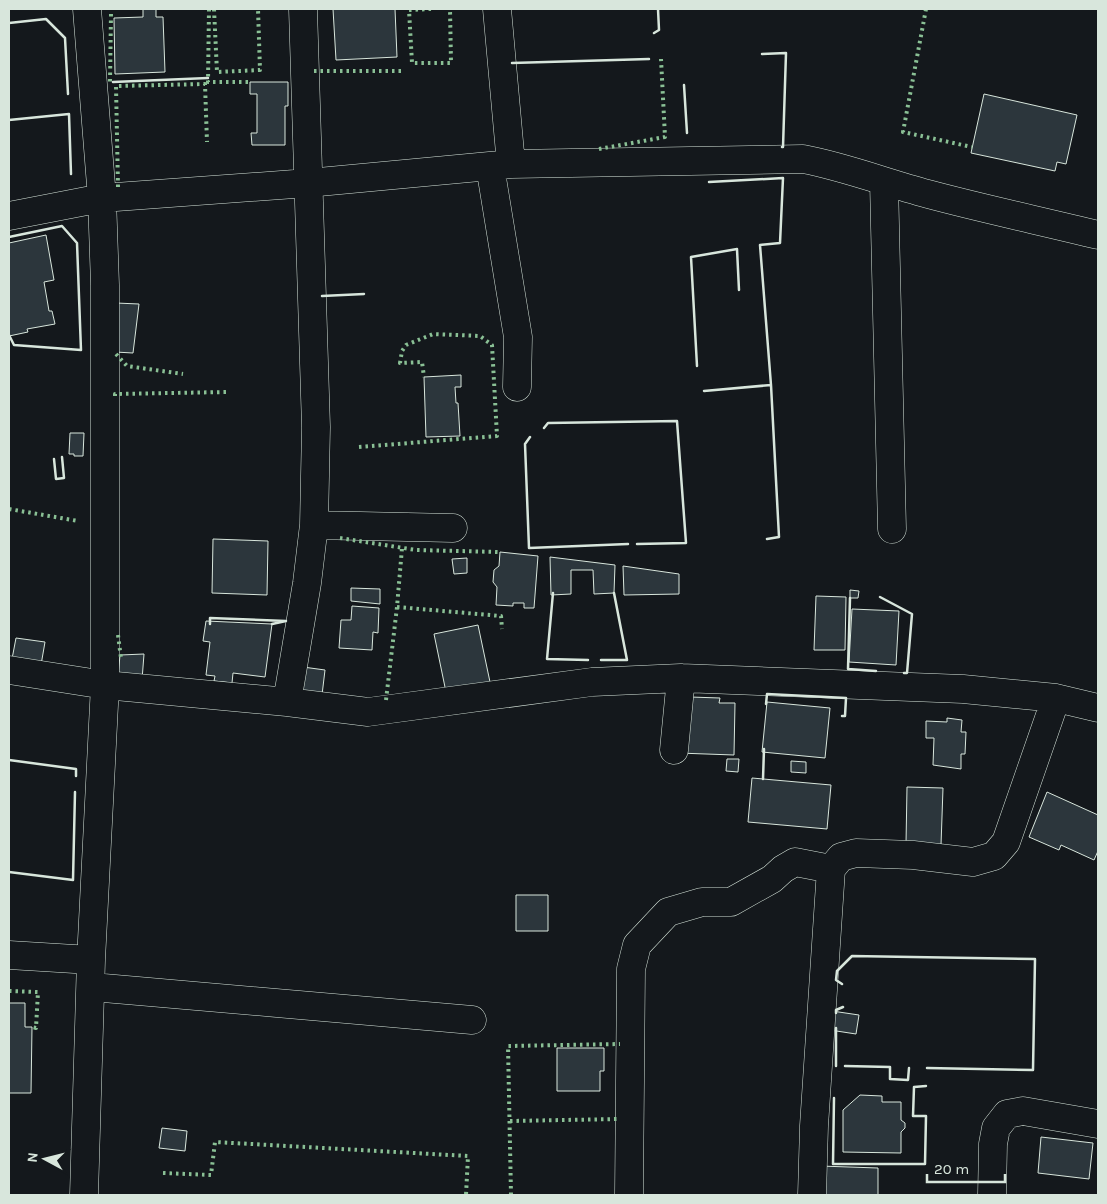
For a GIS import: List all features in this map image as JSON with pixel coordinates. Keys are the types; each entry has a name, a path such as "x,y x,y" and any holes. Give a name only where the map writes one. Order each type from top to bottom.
{"street":[{"path":"84,1195 92,960 106,685 102,198 87,9"},
{"path":"287,702 307,583 314,525 316,427 303,9"},
{"path":"497,9 501,165 518,336 516,387"},
{"path":"9,216 102,198 308,183 501,165 803,160 832,165 884,182 947,199 1098,235"},
{"path":"884,182 892,529"},
{"path":"314,525 453,528"},
{"path":"9,670 106,685 287,702 368,712 592,682 681,678 963,689 1056,698 1098,708"},
{"path":"674,750 681,678"},
{"path":"812,1195 814,1126 831,869 841,857 856,853 913,855 973,862 994,856 1006,842 1056,698"},
{"path":"629,1195 631,969 637,945 668,912 702,902 732,902 772,879 783,869 795,862 831,869"},
{"path":"9,955 92,960"},
{"path":"92,988 472,1020"},
{"path":"992,1195 993,1144 996,1128 1007,1114 1023,1111 1098,1124"}],"building":[{"path":"143,9 156,9 156,17 163,17 165,72 115,74 114,18 143,17"},
{"path":"333,9 395,9 397,57 336,60"},
{"path":"250,82 288,82 288,106 285,106 285,145 252,145 251,133 257,133 257,94 250,94"},
{"path":"984,94 1077,115 1066,164 1057,162 1055,171 971,153"},
{"path":"46,235 54,280 44,282 49,311 52,311 55,324 27,329 28,332 9,336 9,243"},
{"path":"116,303 139,304 133,353 115,352"},
{"path":"461,375 461,387 455,387 460,436 426,437 424,377"},
{"path":"70,433 84,433 83,456 69,454"},
{"path":"213,539 268,541 267,595 212,593"},
{"path":"500,552 538,556 534,608 524,608 524,603 513,603 513,606 496,605 497,587 493,582 494,570 499,566"},
{"path":"550,557 615,565 614,593 594,594 593,570 571,570 571,594 551,595"},
{"path":"467,558 467,573 454,574 452,559"},
{"path":"623,566 679,574 679,594 624,595"},
{"path":"351,588 380,589 380,604 351,601"},
{"path":"850,590 859,591 858,598 850,598"},
{"path":"816,596 846,597 845,650 814,650"},
{"path":"352,606 379,608 378,633 373,632 372,650 339,648 341,620 351,620"},
{"path":"852,609 899,611 896,665 849,662"},
{"path":"206,621 272,624 265,677 233,673 232,683 214,681 215,676 206,675 210,642 203,641"},
{"path":"478,625 490,682 446,692 434,634"},
{"path":"16,638 45,642 41,665 12,659"},
{"path":"144,654 142,680 118,677 120,655"},
{"path":"303,667 325,670 322,695 301,693"},
{"path":"690,697 720,698 719,703 735,703 734,755 678,753"},
{"path":"767,702 830,708 825,758 762,752"},
{"path":"947,718 962,720 961,732 966,732 965,754 961,754 961,769 933,765 934,738 926,738 926,721 947,722"},
{"path":"727,759 739,759 738,772 726,771"},
{"path":"791,761 806,762 806,773 791,772"},
{"path":"752,778 831,785 827,829 748,822"},
{"path":"907,787 943,788 941,845 906,844"},
{"path":"1047,792 1098,815 1098,851 1094,860 1061,845 1059,850 1029,837"},
{"path":"516,895 548,895 548,931 516,931"},
{"path":"9,1003 25,1003 25,1027 32,1027 31,1093 9,1093"},
{"path":"832,1011 859,1015 856,1034 830,1030"},
{"path":"557,1048 604,1048 604,1071 600,1071 600,1091 557,1091"},
{"path":"860,1095 882,1096 882,1102 901,1102 901,1120 905,1123 905,1128 901,1132 901,1153 843,1152 843,1110"},
{"path":"162,1128 187,1131 185,1151 159,1148"},
{"path":"1041,1137 1093,1143 1089,1179 1038,1173"},
{"path":"820,1166 878,1168 878,1195 819,1195"}],"hedge":[{"path":"209,9 208,82 250,82"},
{"path":"214,9 217,72 260,70 258,9"},
{"path":"431,9 409,10 412,63 451,63 450,9"},
{"path":"926,9 903,132 972,147"},
{"path":"111,14 110,82 113,82"},
{"path":"599,149 665,137 661,59"},
{"path":"314,71 402,71"},
{"path":"118,187 116,86 205,84 207,142"},
{"path":"359,447 497,436 492,345 480,336 433,334 406,345 402,351 400,363 422,362 424,377"},
{"path":"116,354 127,366 183,374"},
{"path":"115,396 115,394 227,392"},
{"path":"9,509 78,521"},
{"path":"340,538 416,550 500,552"},
{"path":"386,700 402,548"},
{"path":"397,607 501,616 502,629"},
{"path":"118,635 121,658"},
{"path":"9,991 38,992 36,1028 32,1027"},
{"path":"511,1195 508,1046 620,1044"},
{"path":"510,1121 618,1119 618,1117"},
{"path":"163,1173 211,1175 215,1142 468,1156 466,1195"}],"wall":[{"path":"654,33 659,30 658,9"},
{"path":"9,23 46,19 65,38 68,94"},
{"path":"762,54 786,53 782,147"},
{"path":"512,63 649,59"},
{"path":"113,82 208,78"},
{"path":"684,85 687,133"},
{"path":"9,120 69,114 71,174"},
{"path":"709,182 783,178 780,243 760,245 771,385 779,537 767,539"},
{"path":"9,237 62,226 77,243 81,350 14,345 9,335"},
{"path":"697,366 691,257 737,249 739,290"},
{"path":"322,296 364,294"},
{"path":"704,391 771,385"},
{"path":"544,428 548,423 677,421 686,543 637,544"},
{"path":"530,437 525,444 529,548 628,544"},
{"path":"54,459 56,479 64,478 62,457"},
{"path":"553,593 547,659 588,660"},
{"path":"601,660 627,660 614,593"},
{"path":"880,597 912,614 907,673 904,673"},
{"path":"850,598 848,669 876,671"},
{"path":"210,624 210,618 286,621 272,624"},
{"path":"766,704 767,694 846,698 845,716 842,716"},
{"path":"763,779 764,749"},
{"path":"9,760 76,769 76,776"},
{"path":"9,872 73,880 75,792"},
{"path":"842,984 836,980 837,971 852,956 1035,959 1033,1070 927,1068"},
{"path":"836,1013 836,1010 843,1007"},
{"path":"836,1028 836,1066"},
{"path":"845,1066 890,1067 890,1079 908,1080 909,1068"},
{"path":"834,1098 833,1164 925,1164 926,1116 913,1116 914,1087 926,1086"}]}
